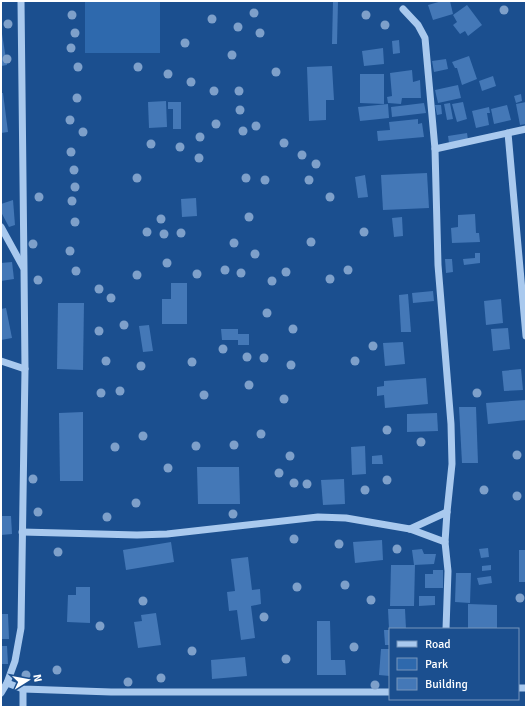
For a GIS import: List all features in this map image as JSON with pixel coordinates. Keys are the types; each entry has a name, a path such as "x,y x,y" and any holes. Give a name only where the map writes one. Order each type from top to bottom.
{"street":[{"path":"1,693 7,683 15,661 21,628 25,369 21,1"},
{"path":"403,9 418,25 425,38 435,149 438,265 451,424 452,464 445,542 448,571 446,628"},
{"path":"435,149 526,129"},
{"path":"508,133 526,336"},
{"path":"1,227 24,268"},
{"path":"1,361 25,369"},
{"path":"410,529 447,512"},
{"path":"22,532 136,536 318,517 346,518 410,529 445,542"},
{"path":"7,683 23,689 118,692 389,692"},
{"path":"23,689 23,707"}],"green space":[{"path":"85,1 160,1 160,53 85,53"}],"building":[{"path":"333,1 338,1 337,44 332,44"},
{"path":"442,1 450,1 453,14 433,20 428,5"},
{"path":"467,5 482,25 468,36 465,31 460,34 453,25 457,22 453,15"},
{"path":"1,34 7,65 1,66"},
{"path":"399,40 400,53 393,54 392,41"},
{"path":"383,48 384,64 364,66 362,51"},
{"path":"469,56 477,79 462,85 457,68 455,68 452,62"},
{"path":"446,59 448,69 434,72 432,61"},
{"path":"332,66 334,100 326,100 326,120 309,121 307,67"},
{"path":"412,70 413,82 420,80 421,98 402,98 401,104 388,103 387,97 392,96 390,73"},
{"path":"360,74 384,74 384,104 360,103"},
{"path":"493,76 496,86 482,91 479,81"},
{"path":"458,85 461,98 438,103 435,90"},
{"path":"1,93 3,93 8,132 1,133"},
{"path":"521,94 522,101 516,103 514,96"},
{"path":"166,101 167,127 149,128 148,102"},
{"path":"168,102 181,102 181,129 173,129 173,109 168,109"},
{"path":"463,102 467,119 457,122 452,104"},
{"path":"526,102 526,124 520,125 516,104"},
{"path":"424,103 426,113 392,117 391,107"},
{"path":"450,103 453,119 447,120 444,104"},
{"path":"388,104 389,118 360,121 358,107"},
{"path":"435,105 441,105 442,114 437,115"},
{"path":"507,105 511,120 494,124 491,109"},
{"path":"489,107 490,113 487,113 489,125 476,128 472,111"},
{"path":"418,119 418,124 422,123 424,137 378,141 377,131 390,130 389,122"},
{"path":"467,133 468,140 449,143 448,136"},
{"path":"427,173 429,208 383,210 381,175"},
{"path":"365,175 368,197 358,198 355,177"},
{"path":"196,198 197,216 182,217 181,199"},
{"path":"13,200 15,225 9,227 1,212 1,204"},
{"path":"475,214 476,233 479,233 480,242 452,243 451,228 458,227 458,215"},
{"path":"402,217 403,236 394,237 392,218"},
{"path":"475,253 480,253 480,263 464,265 463,259 475,258"},
{"path":"445,259 452,259 453,272 446,273"},
{"path":"12,262 14,279 1,281 1,263"},
{"path":"171,283 187,283 187,324 162,324 162,299 171,299"},
{"path":"433,291 434,301 413,303 412,293"},
{"path":"408,294 411,332 401,332 399,295"},
{"path":"501,299 503,323 486,325 484,301"},
{"path":"58,303 84,303 83,370 57,369"},
{"path":"6,308 12,338 1,340 1,309"},
{"path":"149,325 153,351 143,352 139,326"},
{"path":"508,328 510,349 493,351 491,329"},
{"path":"221,329 238,329 238,334 249,334 249,345 238,345 238,340 222,340"},
{"path":"403,342 405,364 385,366 383,343"},
{"path":"521,369 523,390 504,391 502,371"},
{"path":"426,378 428,404 385,408 384,395 377,396 377,387 384,386 384,381"},
{"path":"526,400 526,420 488,424 486,403"},
{"path":"459,407 476,407 478,463 462,463"},
{"path":"83,412 83,481 60,481 59,413"},
{"path":"437,413 438,431 407,432 407,414"},
{"path":"365,446 366,474 352,475 351,447"},
{"path":"382,455 383,464 372,464 372,456"},
{"path":"197,467 239,467 240,504 198,504"},
{"path":"344,479 345,504 323,505 321,480"},
{"path":"1,516 11,516 12,534 1,535"},
{"path":"382,540 383,560 355,563 353,542"},
{"path":"171,542 174,562 126,570 123,550"},
{"path":"488,548 489,557 481,558 479,549"},
{"path":"422,549 424,554 436,554 434,564 414,565 412,550"},
{"path":"519,550 526,550 526,582 519,582"},
{"path":"248,557 252,590 260,589 261,604 251,606 255,638 241,640 237,610 229,611 227,592 235,591 231,559"},
{"path":"391,565 415,565 414,606 390,606"},
{"path":"491,565 491,570 482,571 482,566"},
{"path":"433,570 443,570 443,588 425,588 425,574 433,574"},
{"path":"456,573 471,573 470,603 455,602"},
{"path":"491,576 492,583 479,585 477,578"},
{"path":"76,587 90,587 90,623 67,622 68,595 76,595"},
{"path":"419,596 435,596 435,605 419,606"},
{"path":"468,604 497,605 497,628 468,628"},
{"path":"388,609 405,609 406,628 389,629"},
{"path":"156,613 161,645 138,648 134,622 142,621 141,615"},
{"path":"1,614 8,614 9,639 1,639"},
{"path":"317,621 330,621 331,660 345,660 346,675 317,675"},
{"path":"384,630 389,630 389,645 385,645"},
{"path":"1,646 7,646 8,664 1,664"},
{"path":"381,649 389,649 389,676 379,675"},
{"path":"245,657 247,676 212,679 211,660"}]}
